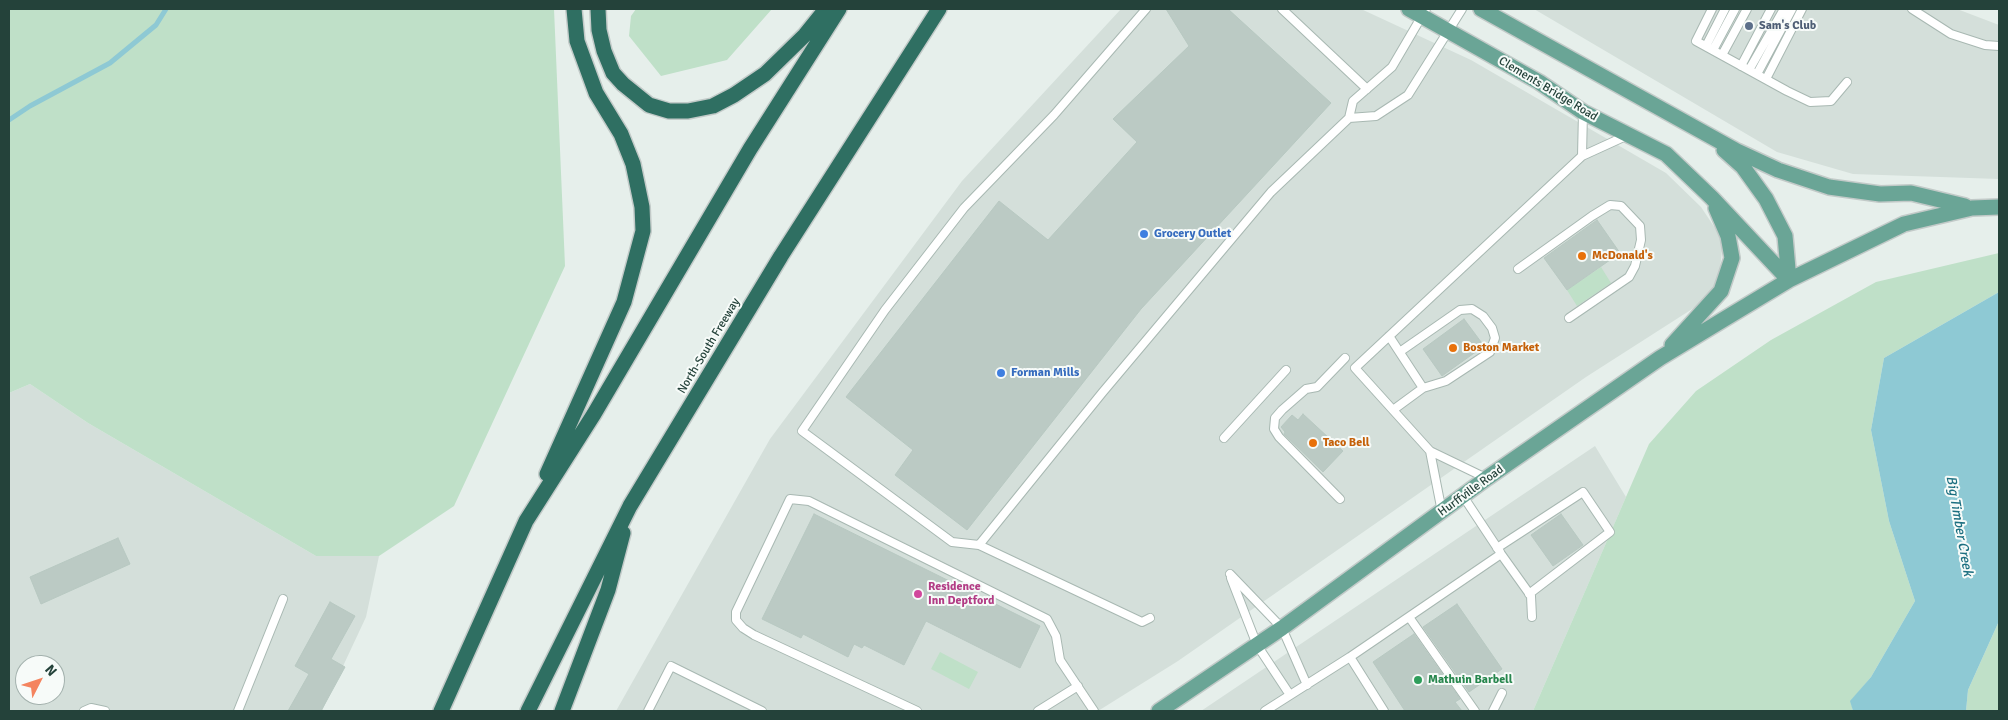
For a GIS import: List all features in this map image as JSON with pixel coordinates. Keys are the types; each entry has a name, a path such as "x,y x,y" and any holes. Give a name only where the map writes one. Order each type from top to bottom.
{"highway":[{"path":"441,711 624,302 643,231 642,207 633,164 621,134 596,93 577,41 574,9"},
{"path":"598,9 599,30 604,51 613,73 623,84 649,104 669,111 688,111 713,106 734,95 765,74 805,35 826,9"},
{"path":"526,521 594,414 731,180 839,9"},
{"name":"North-South Freeway","path":"528,711 630,506 781,256 939,9"},
{"path":"562,711 608,590 630,506"}],"main road":[{"path":"1482,9 1701,130 1778,170 1829,187 1880,194 1911,193 1972,208"},
{"name":"Clements Bridge Road","path":"1419,11 1539,82 1583,112 1666,154 1712,198 1789,280"},
{"path":"1701,130 1742,167 1766,199 1785,236 1789,280 1904,224 1972,208 1999,208"},
{"path":"1660,358 1721,291 1732,258 1728,236 1712,198"},
{"name":"Hurffville Road","path":"1159,711 1282,628 1486,478 1660,358 1789,280"}],"lane":[{"path":"1146,9 1054,115 964,208 885,310 802,431 952,542 979,544 1142,622 1150,618"},
{"path":"1282,9 1367,89"},
{"path":"1349,118 1376,116 1408,95 1462,9"},
{"path":"1712,9 1696,41 1741,66 1810,102 1831,101 1848,82"},
{"path":"1710,48 1725,9"},
{"path":"1710,48 1735,9"},
{"path":"1722,55 1747,9"},
{"path":"1741,66 1771,9"},
{"path":"1753,72 1784,9"},
{"path":"1753,72 1792,9"},
{"path":"1766,79 1802,9"},
{"path":"1912,9 1952,34 1985,45 1999,46"},
{"path":"979,544 1102,393 1271,192 1349,118 1353,101 1392,67 1419,11"},
{"path":"1582,156 1583,112"},
{"path":"1486,478 1430,451 1355,368 1582,156 1628,135"},
{"path":"1518,269 1592,216 1610,205 1621,206 1640,226 1641,240 1636,266 1629,277 1569,318"},
{"path":"1393,410 1423,388 1446,381 1490,352 1495,338 1492,328 1483,316 1472,310 1460,310 1401,351"},
{"path":"1389,336 1401,351 1423,388"},
{"path":"1340,499 1279,436 1274,428 1275,418 1306,389 1317,387 1345,358"},
{"path":"1224,438 1286,370"},
{"path":"1430,451 1442,512"},
{"path":"1266,711 1409,617 1583,492 1610,532 1529,594"},
{"path":"1464,496 1529,594 1532,617"},
{"path":"917,711 754,635 743,628 736,620 736,612 790,498 808,501 1047,619 1056,636 1060,660 1094,711"},
{"path":"1290,695 1257,645 1230,574 1282,628 1307,685"},
{"path":"238,711 283,599"},
{"path":"1409,617 1476,711"},
{"path":"1350,657 1384,711"},
{"path":"648,711 671,666 762,711"},
{"path":"1038,711 1078,686"},
{"path":"1493,711 1502,693"},
{"path":"84,711 91,708 104,711"}],"shaded area":[{"path":"1121,9 1361,9 1471,60 1666,173 1701,207 1723,240 1719,280 1700,304 1586,377 1178,661 1098,711 616,711 770,439 962,181"},
{"path":"1534,9 1957,9 1999,25 1999,179 1853,174 1777,152"},
{"path":"30,384 88,423 316,556 379,556 366,617 322,711 9,711 9,393"},
{"path":"1595,446 1626,497 1533,711 1201,711"}],"green space":[{"path":"9,9 554,9 565,266 454,506 379,556 316,556 88,423 30,384 9,393"},
{"path":"636,9 772,9 727,60 661,76 629,36 631,16"},
{"path":"1999,253 1999,292 1884,358 1871,430 1889,521 1915,601 1871,677 1851,701 1853,711 1533,711 1649,444 1696,391 1771,340 1876,282"},
{"path":"1601,267 1611,283 1577,306 1567,290"},
{"path":"1999,621 1999,711 1966,711 1968,690"},
{"path":"940,652 978,672 969,689 931,669"}],"water":[{"name":"Big Timber Creek","path":"1999,292 1999,621 1968,690 1966,711 1853,711 1850,701 1871,677 1915,601 1889,521 1871,430 1884,358"}],"building":[{"path":"1166,9 1228,9 1331,103 1141,309 967,530 895,475 913,450 846,397 999,201 1048,240 1137,142 1113,119 1189,46"},
{"name":"McDonald's","path":"1597,220 1620,253 1567,290 1544,258"},
{"name":"Boston Market","path":"1464,319 1484,346 1442,376 1423,349"},
{"name":"Taco Bell","path":"1303,414 1343,451 1323,472 1284,434 1285,432 1281,427 1292,415 1298,420"},
{"name":"Residence Inn Deptford","path":"814,514 1040,626 1020,668 926,621 904,665 864,645 862,648 854,644 848,657 803,634 801,638 762,619"},
{"path":"1561,514 1583,545 1553,566 1531,535"},
{"path":"118,538 130,564 41,604 30,577"},
{"path":"330,602 355,616 331,659 345,667 321,711 288,711 309,674 295,666"},
{"path":"1457,604 1502,669 1469,692 1423,627"},
{"path":"1414,634 1460,699 1455,702 1462,711 1405,711 1373,662"}],"waterway":[{"path":"9,120 30,106 110,63 156,25 166,9"}],"place":[{"name":"Sam's Club","path":"1749,26"},
{"name":"Grocery Outlet","path":"1144,234"},
{"name":"McDonald's","path":"1582,256"},
{"name":"Boston Market","path":"1453,348"},
{"name":"Forman Mills","path":"1001,373"},
{"name":"Taco Bell","path":"1313,443"},
{"name":"Residence Inn Deptford","path":"918,594"},
{"name":"Mathuin Barbell","path":"1418,680"}]}
